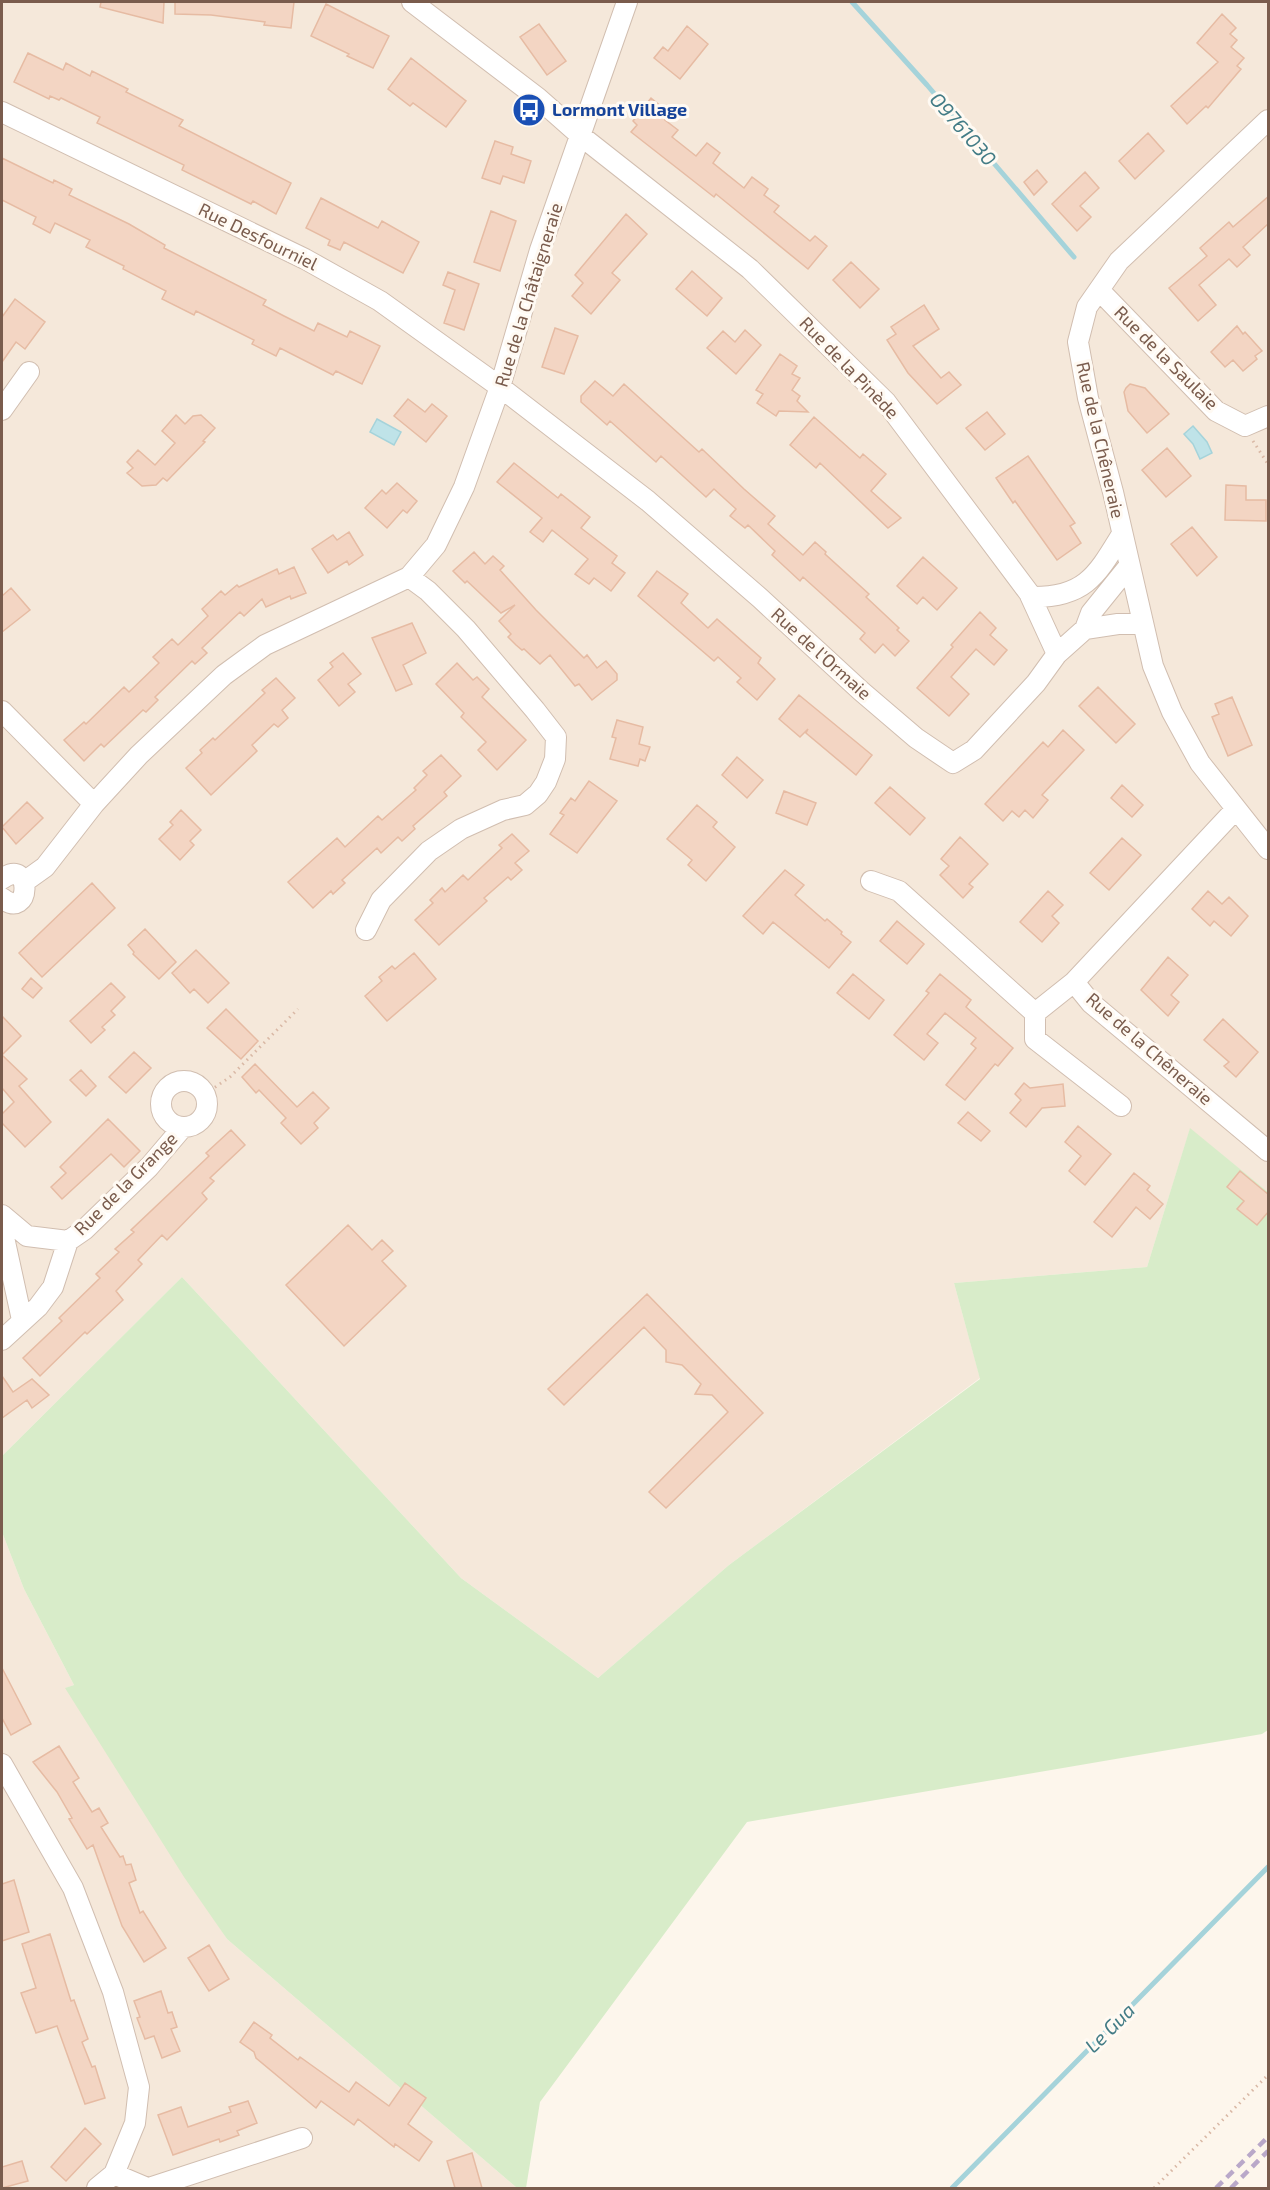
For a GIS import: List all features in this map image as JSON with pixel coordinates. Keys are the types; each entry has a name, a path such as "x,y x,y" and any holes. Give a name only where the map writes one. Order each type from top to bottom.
{"street":[{"name":"Rue de la Châtaigneraie","path":"409,577 436,545 464,487 500,387 540,250 627,2"},
{"name":"Rue de la Pinède","path":"416,3 750,268 886,402 1031,597 1057,654"},
{"name":"Rue Desfourniel","path":"2,112 305,259 380,301 500,387"},
{"name":"Rue de la Chêneraie","path":"1269,120 1119,261 1087,307 1078,342 1088,398 1153,666 1172,712 1200,763 1235,810 1269,849"},
{"name":"Rue de la Saulaie","path":"1099,290 1216,411 1245,426"},
{"path":"2,410 29,372"},
{"name":"Rue de l'Ormaie","path":"500,387 648,501 760,598 861,691 916,738 953,763 974,750 1036,683 1057,654 1086,629"},
{"path":"1245,426 1269,416"},
{"path":"1031,597 1063,595 1082,586 1100,570 1122,534"},
{"path":"1129,566 1091,613 1086,629 1118,624 1142,624"},
{"path":"24,882 45,867 94,804 139,755 224,675 265,645 409,577 428,591 466,629 535,710 556,737 555,759 538,795 525,805 503,810 461,829 429,851 381,900 366,930"},
{"path":"2,711 94,804"},
{"name":"Rue de la Chêneraie","path":"1235,810 1074,982 1091,1003 1269,1150"},
{"path":"2,879 14,874 22,878 26,891 22,899 2,904"},
{"path":"871,881 899,891 1035,1013 1035,1039 1120,1106"},
{"path":"1035,1013 1074,982"},
{"name":"Rue de la Grange","path":"2,1340 21,1320 38,1307 53,1287 68,1241 84,1230 149,1167 183,1127 198,1122 203,1117 207,1110 205,1094 201,1088 187,1081 173,1084 167,1089 162,1102 165,1116 176,1125 183,1127"},
{"name":"Rue de la Grange","path":"2,1215 27,1236 68,1241"},
{"path":"2,1228 21,1320"},
{"path":"2,1764 73,1888 113,1992 139,2087 135,2123 114,2174 97,2188"},
{"path":"114,2174 148,2188 302,2138"}],"path":[{"path":"1245,426 1269,464"},
{"path":"205,1094 230,1077 298,1009"},
{"path":"1154,2188 1269,2075"}],"shaded area":[{"path":"2,2 1268,2 1268,1192 1190,1129 1147,1267 954,1283 980,1378 729,1565 598,1678 461,1578 182,1277 2,1456"},
{"path":"2,1532 24,1589 74,1685 66,1688 227,1939 517,2188 2,2188"}],"green space":[{"path":"1190,1128 1268,1192 1268,1730 1262,1734 747,1822 540,2102 526,2188 517,2188 227,1939 184,1877 65,1688 74,1685 24,1589 2,1532 2,1456 182,1277 461,1578 598,1678 729,1565 980,1379 954,1283 1147,1267"}],"water":[{"path":"377,419 401,432 394,445 370,432"},
{"path":"1193,426 1207,442 1212,453 1200,459 1193,444 1184,434"}],"building":[{"path":"101,2 164,2 163,23 100,7"},
{"path":"175,2 294,2 291,28 211,15 175,14"},
{"path":"326,4 389,36 373,68 311,36"},
{"path":"1222,14 1236,28 1230,34 1237,40 1231,47 1244,58 1237,66 1241,69 1208,108 1206,106 1187,124 1171,106 1218,62 1197,43"},
{"path":"539,24 566,61 547,75 520,37"},
{"path":"687,26 708,44 680,79 654,58 663,47 668,51"},
{"path":"28,53 63,70 66,63 90,76 92,71 128,89 126,92 183,120 179,126 291,183 276,214 253,201 251,204 182,170 184,165 97,123 100,117 61,98 59,100 50,96 49,99 14,82"},
{"path":"411,58 466,101 446,127 413,103 410,106 388,89"},
{"path":"651,98 669,113 665,120 678,130 672,137 696,156 707,143 720,153 713,163 744,188 752,177 768,189 764,195 779,206 774,212 810,241 815,236 827,246 808,269 716,194 714,197 631,132 637,125 633,121"},
{"path":"1148,133 1164,151 1135,179 1119,161"},
{"path":"495,141 513,147 511,154 531,161 524,183 503,176 500,184 482,178"},
{"path":"2,158 53,183 54,180 72,189 69,195 129,224 165,245 164,248 266,300 263,305 314,331 318,323 347,337 350,331 380,346 362,384 336,371 333,375 280,348 276,356 252,344 254,340 196,311 194,315 162,299 166,291 86,247 90,240 55,223 50,233 33,224 36,217 2,200"},
{"path":"1037,170 1047,182 1034,195 1024,182"},
{"path":"1085,172 1099,188 1080,206 1091,217 1077,231 1052,204"},
{"path":"1269,196 1269,223 1243,247 1250,255 1237,267 1229,259 1199,285 1216,305 1198,321 1169,288 1207,256 1200,248 1229,222 1233,227"},
{"path":"321,198 378,228 382,221 419,242 403,273 344,242 340,250 328,245 330,240 306,228"},
{"path":"491,211 516,221 500,271 474,262"},
{"path":"626,214 647,234 612,273 620,280 591,314 572,296 583,283 575,275"},
{"path":"851,262 879,289 860,308 833,280"},
{"path":"692,271 722,298 707,316 676,289"},
{"path":"448,272 479,284 464,330 444,323 455,290 443,285"},
{"path":"15,299 45,322 25,349 16,342 2,362 2,317"},
{"path":"924,305 939,329 913,346 941,378 949,372 961,385 937,404 908,373 887,340 896,334 891,327"},
{"path":"1237,326 1262,351 1255,356 1257,359 1243,371 1233,360 1225,367 1211,352"},
{"path":"555,328 578,336 564,374 542,367"},
{"path":"745,330 761,345 736,374 707,348 723,331 735,342"},
{"path":"780,354 797,366 792,374 800,378 792,390 800,396 797,401 808,412 779,411 776,416 757,403 763,394 756,390"},
{"path":"595,381 613,396 624,384 699,452 702,449 775,516 768,524 803,555 815,542 869,594 866,597 899,628 897,630 909,641 895,656 883,644 875,653 860,639 865,633 803,577 800,581 772,555 775,551 748,525 745,528 730,516 736,509 714,489 706,497 661,456 656,462 610,421 607,425 581,402 581,396"},
{"path":"1130,384 1145,388 1169,414 1147,433 1128,411 1124,392"},
{"path":"408,399 425,412 432,404 447,416 426,442 394,416"},
{"path":"987,412 1005,434 985,450 966,428"},
{"path":"176,415 185,424 193,416 201,415 215,428 203,441 205,442 167,481 163,478 156,485 142,486 127,473 133,468 127,462 138,450 155,465 175,443 162,431"},
{"path":"814,417 860,458 863,454 886,474 871,491 901,518 888,528 820,463 816,468 790,445"},
{"path":"1167,448 1191,476 1166,497 1142,470"},
{"path":"1028,456 1075,523 1070,526 1081,543 1057,560 996,478"},
{"path":"514,463 558,498 561,494 590,517 581,528 617,556 612,563 625,573 611,591 594,578 589,584 575,574 588,559 552,530 543,542 530,532 542,518 497,482"},
{"path":"397,483 417,501 407,513 403,510 387,528 365,508 382,490 386,494"},
{"path":"1226,485 1246,486 1246,500 1266,500 1266,521 1225,520"},
{"path":"1192,527 1217,557 1197,576 1171,544"},
{"path":"349,532 363,555 349,565 347,561 328,573 312,549 333,535 337,540"},
{"path":"474,552 485,564 493,556 504,566 500,570 584,658 587,655 597,668 606,661 617,674 617,680 592,700 579,684 575,686 550,655 540,664 524,649 516,645 508,637 511,634 499,621 515,605 501,613 453,571"},
{"path":"923,557 957,588 937,610 923,597 917,604 897,586"},
{"path":"294,567 306,593 291,599 290,596 266,607 262,599 244,616 240,612 202,648 207,653 195,664 192,661 155,697 158,700 146,712 143,710 104,747 101,744 84,761 64,740 84,722 86,724 124,687 129,692 159,663 153,657 172,639 178,645 208,616 202,609 221,591 225,595 237,585 239,587 277,569 279,574"},
{"path":"657,571 688,594 681,603 708,628 717,619 761,658 758,663 775,679 757,700 737,682 741,678 718,657 714,661 638,596"},
{"path":"11,588 30,610 2,632 2,596"},
{"path":"980,612 996,628 990,635 1007,650 994,665 976,649 951,677 969,694 949,716 917,688"},
{"path":"412,623 426,653 403,665 412,684 396,691 372,638"},
{"path":"343,653 361,674 348,684 355,692 339,706 318,680 333,667 330,663"},
{"path":"457,663 473,680 477,677 489,689 482,697 526,740 497,770 478,750 486,742 461,717 464,713 436,684"},
{"path":"276,678 295,698 282,710 288,718 278,727 274,724 252,745 257,751 211,795 186,768 202,753 200,750 213,738 215,740 265,693 262,690"},
{"path":"1098,687 1135,724 1116,743 1079,706"},
{"path":"799,695 872,755 856,775 806,733 808,729 800,737 779,719"},
{"path":"1232,697 1252,745 1228,756 1212,717 1219,714 1215,704"},
{"path":"617,720 643,727 639,744 650,747 645,761 640,759 638,766 610,759 616,738 612,737"},
{"path":"1063,730 1084,750 1042,795 1048,800 1033,818 1025,810 1019,817 1012,811 1003,821 985,804 1043,742 1048,747"},
{"path":"441,755 461,776 444,792 447,796 413,826 415,829 402,841 398,837 381,853 377,848 342,880 345,883 333,894 331,891 313,908 288,882 337,838 345,847 378,816 382,820 416,790 414,788 427,775 423,771"},
{"path":"737,757 763,780 747,798 722,775"},
{"path":"589,781 617,801 577,853 550,834 564,815 560,813 571,798 575,801"},
{"path":"1122,785 1143,805 1132,817 1111,798"},
{"path":"890,787 925,818 910,835 875,803"},
{"path":"784,791 816,803 807,825 776,813"},
{"path":"27,802 43,818 16,844 2,827"},
{"path":"697,805 717,822 713,827 735,847 706,881 688,865 692,860 667,839"},
{"path":"181,810 201,830 190,841 194,845 180,860 159,839 173,825 170,822"},
{"path":"512,834 529,851 515,863 522,870 511,880 508,877 484,898 487,901 439,945 415,920 433,903 430,900 442,888 445,892 463,875 468,880 502,848 499,845"},
{"path":"960,837 988,864 969,884 973,887 963,898 940,875 949,866 941,859"},
{"path":"1122,838 1141,855 1109,890 1090,873"},
{"path":"785,870 804,885 795,895 825,921 827,919 851,942 829,968 773,922 763,934 743,916"},
{"path":"92,883 115,908 42,977 19,953"},
{"path":"1048,891 1063,905 1052,916 1059,923 1042,942 1020,922"},
{"path":"1208,891 1222,904 1229,897 1248,916 1231,936 1214,921 1210,926 1192,909"},
{"path":"897,921 924,944 907,964 880,941"},
{"path":"145,929 176,962 159,979 133,954 134,952 128,945"},
{"path":"196,950 229,983 208,1003 194,989 190,993 172,973"},
{"path":"414,953 436,979 387,1021 365,996 382,981 379,977 392,966 395,969"},
{"path":"1168,957 1188,975 1171,995 1179,1002 1168,1016 1141,990"},
{"path":"853,974 884,1000 869,1019 837,993"},
{"path":"940,974 971,1000 966,1007 1013,1048 998,1066 995,1064 965,1100 946,1085 976,1048 971,1044 976,1038 945,1013 927,1034 938,1043 924,1060 894,1035 929,993 926,991"},
{"path":"31,978 42,988 33,998 22,989"},
{"path":"111,983 125,997 111,1011 115,1015 102,1027 105,1030 91,1043 70,1021"},
{"path":"226,1009 258,1041 241,1059 207,1028"},
{"path":"2,1016 21,1036 2,1055"},
{"path":"1223,1019 1258,1052 1236,1077 1224,1066 1229,1062 1204,1040"},
{"path":"134,1052 151,1068 126,1093 109,1077"},
{"path":"2,1055 27,1079 19,1086 51,1122 25,1147 2,1123 2,1114 14,1102 2,1088"},
{"path":"255,1064 297,1107 313,1092 329,1108 314,1123 318,1128 301,1144 281,1123 286,1118 259,1090 256,1093 242,1077"},
{"path":"81,1070 96,1086 86,1096 70,1080"},
{"path":"1024,1083 1030,1088 1063,1084 1065,1106 1042,1108 1026,1127 1010,1113 1021,1100 1015,1094"},
{"path":"968,1112 990,1131 981,1141 958,1123"},
{"path":"108,1119 140,1151 124,1167 111,1154 62,1199 51,1187 66,1173 60,1167"},
{"path":"1078,1126 1111,1154 1085,1185 1069,1171 1081,1156 1065,1142"},
{"path":"231,1130 245,1145 210,1178 214,1181 202,1193 207,1199 167,1240 162,1235 138,1260 142,1264 116,1291 123,1300 87,1334 85,1332 40,1376 23,1358 62,1321 59,1318 100,1278 96,1274 119,1252 115,1249 134,1232 131,1230 209,1156 206,1153"},
{"path":"1240,1171 1269,1195 1269,1211 1257,1225 1237,1209 1244,1201 1227,1187"},
{"path":"1134,1173 1150,1186 1147,1190 1163,1204 1150,1219 1136,1207 1112,1237 1094,1222"},
{"path":"348,1225 372,1250 382,1240 393,1251 382,1261 406,1286 344,1346 286,1285"},
{"path":"647,1294 763,1413 666,1508 649,1492 728,1412 712,1395 695,1394 701,1384 682,1365 666,1362 666,1350 644,1327 564,1405 548,1389"},
{"path":"2,1376 13,1392 32,1379 49,1395 32,1408 27,1400 2,1418"},
{"path":"2,1668 31,1724 11,1735 2,1718"},
{"path":"59,1746 79,1778 73,1782 92,1812 99,1808 108,1823 101,1827 120,1857 123,1856 126,1865 131,1864 136,1880 129,1883 140,1913 143,1911 166,1948 144,1962 122,1926 93,1845 87,1849 69,1819 72,1818 57,1792 33,1762"},
{"path":"14,1880 29,1932 2,1941 2,1884"},
{"path":"50,1934 71,2001 74,2000 88,2039 82,2042 92,2067 95,2066 105,2098 85,2104 57,2026 36,2033 21,1993 36,1988 22,1944"},
{"path":"209,1945 229,1979 209,1991 188,1958"},
{"path":"161,1991 168,2013 172,2012 177,2027 171,2029 180,2051 162,2058 154,2036 145,2039 137,2018 140,2017 134,2001"},
{"path":"254,2022 272,2035 270,2038 298,2060 300,2057 349,2092 356,2082 389,2106 405,2083 426,2098 408,2124 432,2142 419,2161 395,2144 394,2147 358,2119 354,2125 321,2101 316,2108 256,2058 254,2052 240,2042"},
{"path":"248,2101 257,2123 237,2131 239,2135 220,2142 219,2139 173,2155 158,2115 181,2107 188,2127 231,2112 229,2107"},
{"path":"85,2128 101,2144 66,2181 51,2167"},
{"path":"472,2153 482,2188 455,2188 447,2161"},
{"path":"22,2161 28,2181 2,2188 2,2167"}],"waterway":[{"name":"O9761030","path":"852,2 927,85 1074,257"},
{"name":"Le Gua","path":"952,2188 1268,1867"}],"railway":[{"path":"1216,2188 1268,2137"},
{"path":"1231,2188 1268,2151"}],"place":[{"name":"Lormont Village","path":"529,110"}]}
